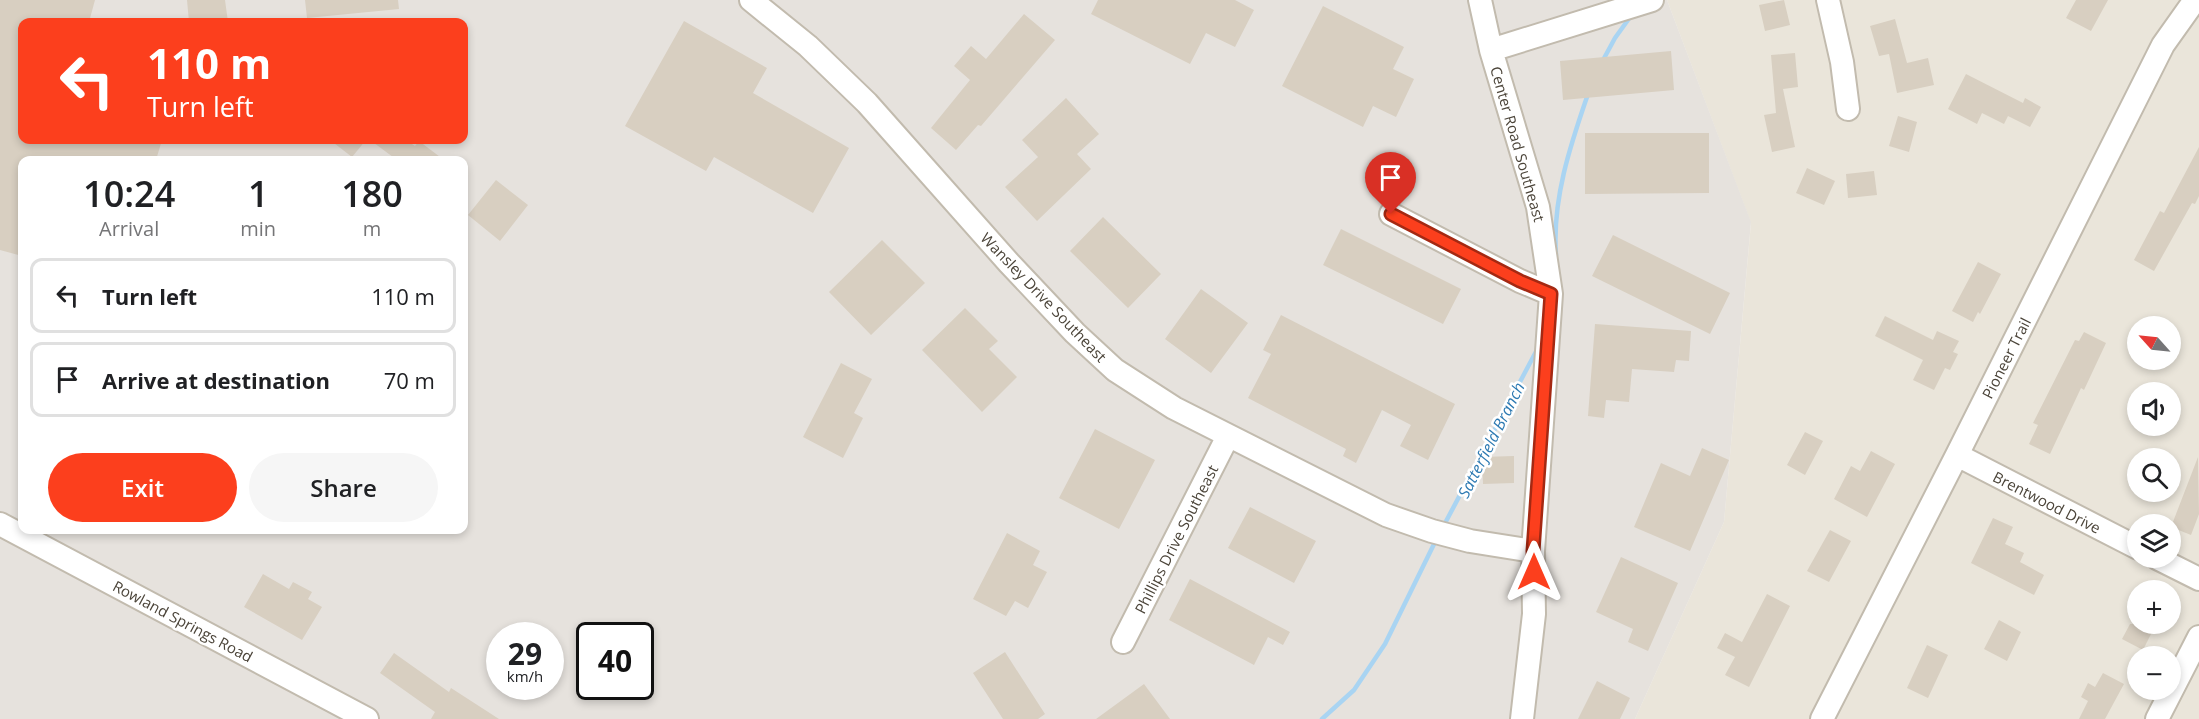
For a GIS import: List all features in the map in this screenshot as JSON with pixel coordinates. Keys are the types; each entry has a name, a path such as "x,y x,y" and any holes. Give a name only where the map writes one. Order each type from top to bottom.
{"street":[{"name":"Wansley Drive Southeast","path":"751,0 808,46 867,103 1009,263 1075,333 1115,370 1174,408 1386,515 1470,541 1533,551"},
{"name":"Center Road Southeast","path":"1480,0 1491,51 1538,207 1551,294 1533,551 1534,614 1522,719"},
{"path":"1491,51 1652,0"},
{"path":"1828,0 1842,62 1848,109"},
{"name":"Pioneer Trail","path":"1822,719 1958,455 2163,45 2195,0"},
{"path":"1391,214 1520,281 1551,294"},
{"name":"Phillips Drive Southeast","path":"1123,642 1228,436"},
{"name":"Brentwood Drive","path":"1958,455 2127,542"},
{"name":"Rowland Springs Road","path":"0,524 18,534"},
{"name":"Rowland Springs Road","path":"19,534 367,719"},
{"path":"2177,568 2199,579"},
{"path":"2157,719 2199,637"}],"shaded area":[{"path":"0,0 1667,0 1751,222 1724,522 1635,719 0,719"},
{"path":"1667,0 2199,0 2199,719 1635,719 1724,522 1751,223"}],"building":[{"path":"0,0 95,0 90,18 18,18 18,144 161,144 157,156 18,156 18,255 0,250"},
{"path":"187,0 225,0 227,18 189,18"},
{"path":"305,0 398,0 399,9 307,18"},
{"path":"1098,0 1235,0 1254,10 1235,47 1206,33 1190,64 1091,14"},
{"path":"1784,0 1790,25 1765,31 1759,5"},
{"path":"2076,0 2108,0 2091,31 2066,18"},
{"path":"1323,6 1404,47 1393,69 1414,79 1396,117 1373,106 1363,127 1282,86"},
{"path":"1024,14 1055,40 981,126 978,125 956,150 931,128 970,80 954,66 971,46 986,59"},
{"path":"1895,19 1907,63 1928,58 1934,85 1897,93 1889,54 1879,56 1870,26"},
{"path":"684,21 767,68 753,93 849,148 813,213 714,157 706,171 625,126"},
{"path":"1671,51 1674,90 1563,100 1560,61"},
{"path":"1795,53 1798,87 1783,89 1795,147 1772,152 1764,115 1776,113 1771,55"},
{"path":"1966,74 2023,103 2025,98 2041,107 2030,127 2008,116 2004,124 1982,113 1977,124 1948,109"},
{"path":"1066,98 1099,134 1077,154 1091,169 1037,221 1005,187 1038,157 1022,140"},
{"path":"1898,116 1917,122 1909,152 1889,146"},
{"path":"1585,133 1709,133 1709,193 1585,194"},
{"path":"335,144 363,144 351,156"},
{"path":"375,144 412,144 415,146 423,144 439,156 392,156"},
{"path":"2199,147 2199,196 2195,204 2192,203 2154,271 2134,260 2160,211 2164,213"},
{"path":"1807,168 1835,181 1824,205 1796,193"},
{"path":"1874,171 1877,195 1848,198 1846,174"},
{"path":"496,180 528,205 500,241 468,215"},
{"path":"1103,217 1161,274 1128,308 1070,251"},
{"path":"1341,229 1461,289 1443,324 1323,265"},
{"path":"1613,235 1730,293 1710,334 1592,276"},
{"path":"882,240 925,283 871,335 829,292"},
{"path":"1978,262 2001,274 1980,314 1978,312 1973,322 1952,311"},
{"path":"1201,289 1248,323 1211,373 1165,339"},
{"path":"965,308 998,341 989,349 1017,377 982,412 922,350"},
{"path":"1281,315 1455,404 1428,460 1400,446 1411,425 1382,410 1356,463 1343,456 1346,449 1248,398 1271,354 1263,350"},
{"path":"1885,316 1933,340 1937,331 1959,341 1953,352 1958,354 1950,370 1945,368 1934,390 1913,380 1923,360 1875,336"},
{"path":"1595,324 1691,331 1689,361 1676,360 1674,372 1632,369 1629,402 1606,400 1604,418 1588,416"},
{"path":"2084,332 2106,343 2084,390 2081,388 2050,454 2029,444 2038,425 2033,423 2075,340 2079,341"},
{"path":"841,363 872,379 854,413 863,418 843,458 803,437"},
{"path":"1095,429 1155,460 1119,529 1059,498"},
{"path":"1805,432 1823,441 1805,475 1787,465"},
{"path":"1702,448 1729,460 1690,551 1634,527 1661,463 1690,476"},
{"path":"1871,451 1895,464 1867,517 1834,499 1851,466 1860,471"},
{"path":"1514,456 1514,483 1483,484 1482,457"},
{"path":"2198,457 2199,514 2191,535 2181,531 2181,514 2176,514"},
{"path":"1250,507 1316,541 1294,583 1228,548"},
{"path":"1993,518 2013,527 2005,544 2024,553 2020,562 2044,575 2034,595 1971,563"},
{"path":"1830,530 1851,541 1829,582 1807,571"},
{"path":"1007,533 1040,551 1033,565 1047,572 1028,608 1015,601 1006,616 973,599"},
{"path":"1621,557 1678,583 1648,651 1628,642 1633,629 1596,612"},
{"path":"263,574 289,589 293,582 312,592 308,599 322,607 302,640 244,607"},
{"path":"1190,579 1290,632 1283,645 1268,637 1254,665 1169,620"},
{"path":"1767,594 1790,606 1749,687 1725,675 1735,657 1717,648 1725,633 1742,642"},
{"path":"1999,620 2021,632 2007,661 1984,649"},
{"path":"2127,630 2127,634 2151,634 2145,646 2135,646 2122,639"},
{"path":"1927,645 1948,655 1928,698 1907,688"},
{"path":"1005,652 1045,714 1038,719 1003,719 973,673"},
{"path":"394,653 449,692 451,688 499,719 431,719 435,712 380,673"},
{"path":"2103,673 2124,684 2105,719 2079,719 2088,701 2081,697 2088,683 2095,687"},
{"path":"1597,681 1630,698 1620,719 1578,719"},
{"path":"1144,684 1170,719 1096,719"}],"waterway":[{"name":"Satterfield Branch","path":"1602,62 1615,38 1633,13"},
{"name":"Satterfield Branch","path":"1556,255 1555,234 1564,173 1588,94"},
{"name":"Satterfield Branch","path":"1443,527 1539,346"},
{"name":"Satterfield Branch","path":"1322,719 1354,690 1385,644 1436,540"}],"route":[{"path":"1391,214 1520,281 1551,294 1533,551 1534,572"}]}
